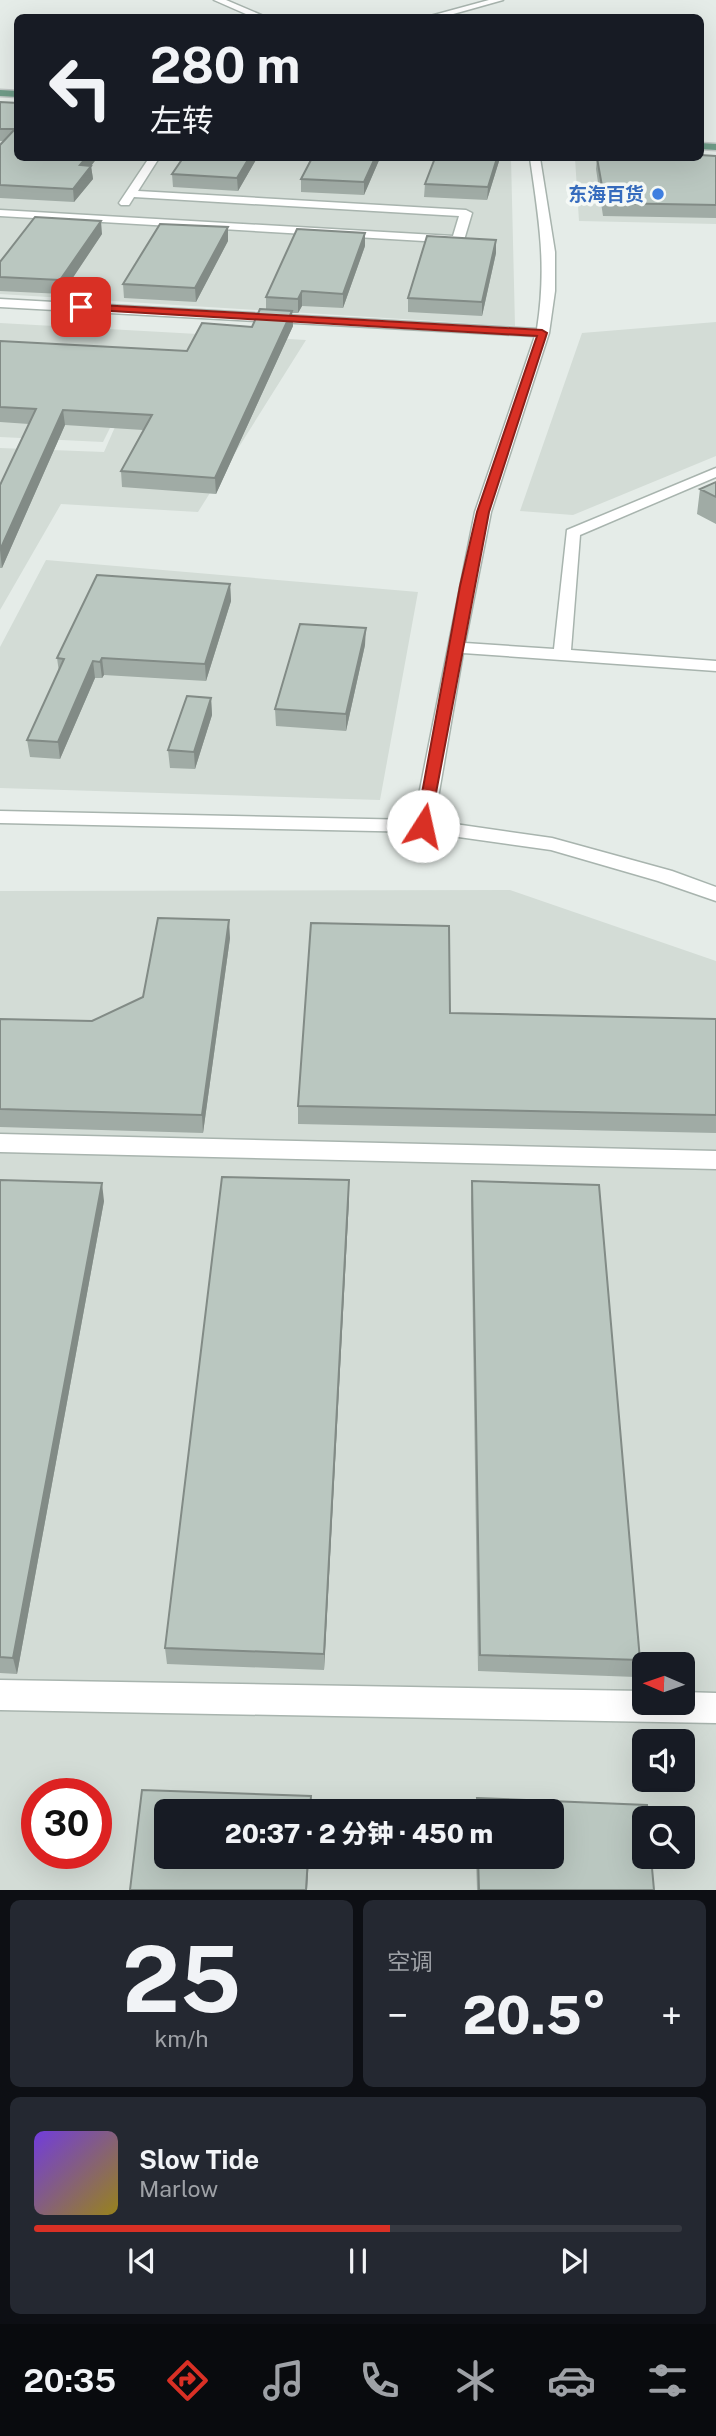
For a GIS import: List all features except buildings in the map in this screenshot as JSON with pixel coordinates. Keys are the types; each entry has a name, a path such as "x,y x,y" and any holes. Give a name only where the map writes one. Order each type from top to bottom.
{"street":[{"path":"218,0 254,14"},
{"path":"443,14 499,0"},
{"path":"115,220 152,161"},
{"path":"423,826 483,512 542,333 549,291 549,252 535,161"},
{"path":"0,213 458,240 467,213 131,194"},
{"path":"0,303 542,333"},
{"path":"562,655 572,533 716,471"},
{"path":"456,647 716,666"},
{"path":"1,822 423,826 552,844 665,876 716,894"},
{"path":"0,1143 716,1160"},
{"path":"0,1695 716,1707"}],"shaded area":[{"path":"0,107 14,147 14,161 511,161 515,326 0,294"},
{"name":"东海百货","path":"575,161 680,161 716,164 716,224 579,221"},
{"path":"716,322 716,456 573,515 520,511 582,333"},
{"path":"0,323 306,340 198,512 61,504 0,610 0,448 104,452 147,354 103,442 0,437"},
{"path":"46,560 418,592 380,800 0,788 0,647"},
{"path":"510,890 716,961 716,1890 0,1890 0,891"}],"place":[{"name":"东海百货","path":"658,194"}],"route":[{"path":"81,307 542,333 483,512 423,826"}]}
